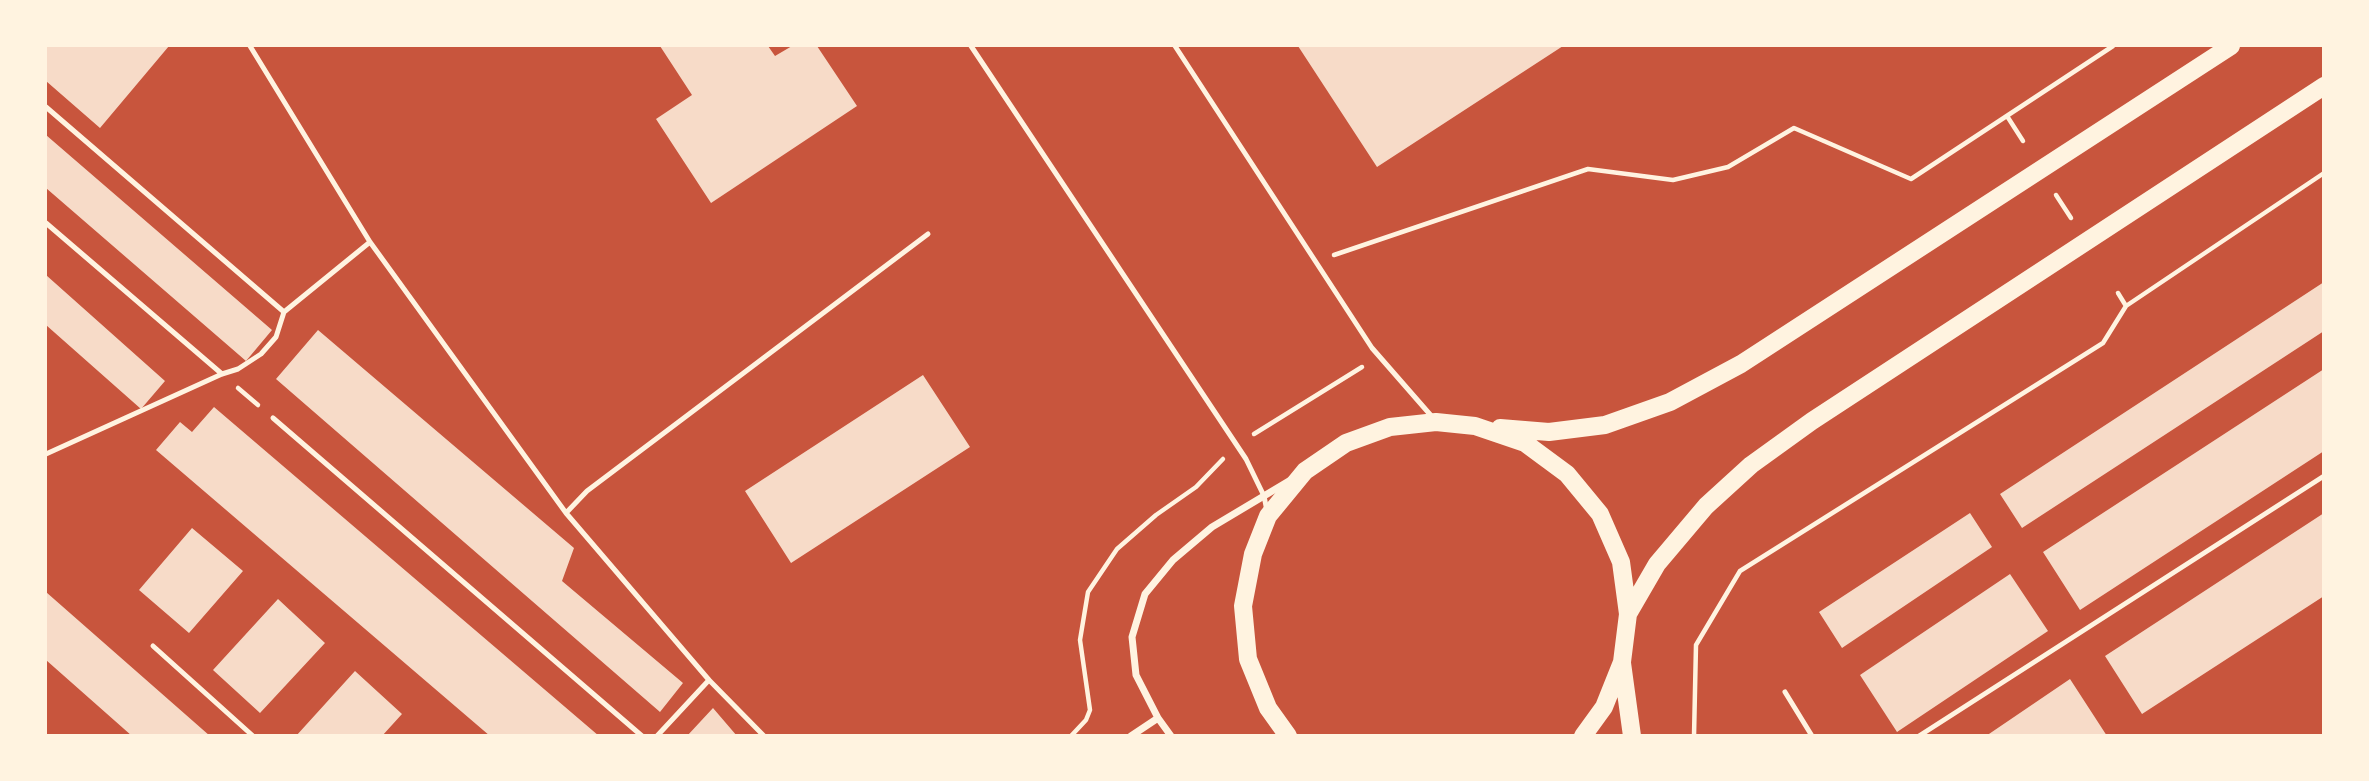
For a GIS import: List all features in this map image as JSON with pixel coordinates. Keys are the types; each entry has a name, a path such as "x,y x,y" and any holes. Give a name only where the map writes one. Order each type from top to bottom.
{"main road":[{"path":"1288,736 1268,708 1248,659 1243,606 1253,554 1268,516 1305,471 1346,443 1390,427 1437,422 1549,432 1605,425 1670,402 1741,364 2231,46"},
{"path":"1628,614 1657,564 1706,506 1751,465 1812,421 2323,86"},
{"path":"1475,426 1525,443 1567,474 1600,514 1621,562 1628,614 1622,662 1604,708 1583,736"},
{"path":"1622,662 1632,736"}],"street":[{"path":"1171,736 1158,718 1136,675 1132,637 1145,594 1173,559 1212,527 1305,471"},
{"path":"1131,736 1158,718"}],"lane":[{"path":"250,46 370,242 566,513 709,680 765,736"},
{"path":"971,46 1246,459 1264,496 1268,516"},
{"path":"1175,46 1372,348 1437,422"},
{"path":"46,107 284,312"},
{"path":"46,223 222,374"},
{"path":"566,513 587,491 929,234"},
{"path":"46,454 238,369 261,354 276,337 284,312 370,242"},
{"path":"273,418 642,736"},
{"path":"1919,736 2323,476"},
{"path":"153,646 253,736"},
{"path":"657,736 709,680"},
{"path":"1785,692 1812,736"}],"path":[{"path":"1315,261 1588,169 1673,180 1728,167 1794,128 1911,179 2113,46"},
{"path":"2007,116 2023,141"},
{"path":"1694,736 1696,645 1740,571 2103,343 2126,306 2323,173"},
{"path":"2056,195 2071,218"},
{"path":"2118,293 2126,306"},
{"path":"222,374 273,418"}],"building":[{"path":"46,46 169,46 100,128 46,81"},
{"path":"660,46 768,46 775,56 792,46 817,46 857,106 711,203 656,119 692,95"},
{"path":"1298,46 1563,46 1377,167"},
{"path":"46,135 272,330 246,361 46,188"},
{"path":"46,275 165,381 141,409 46,325"},
{"path":"2324,282 2324,331 2022,528 2000,494"},
{"path":"318,330 574,548 562,581 683,683 660,712 276,379"},
{"path":"2324,369 2324,451 2080,610 2043,552"},
{"path":"923,375 970,447 791,563 745,491"},
{"path":"214,407 599,736 490,736 156,450 180,422 192,432"},
{"path":"1970,513 1992,547 1842,648 1819,612"},
{"path":"2324,513 2324,596 2142,714 2105,656"},
{"path":"192,528 243,571 189,633 139,590"},
{"path":"2010,574 2048,631 1897,732 1860,675"},
{"path":"46,592 210,736 132,736 46,660"},
{"path":"278,599 325,643 260,713 213,670"},
{"path":"355,671 402,714 382,736 296,736"},
{"path":"2070,679 2107,736 1986,736"},
{"path":"713,708 737,736 687,736"}]}
